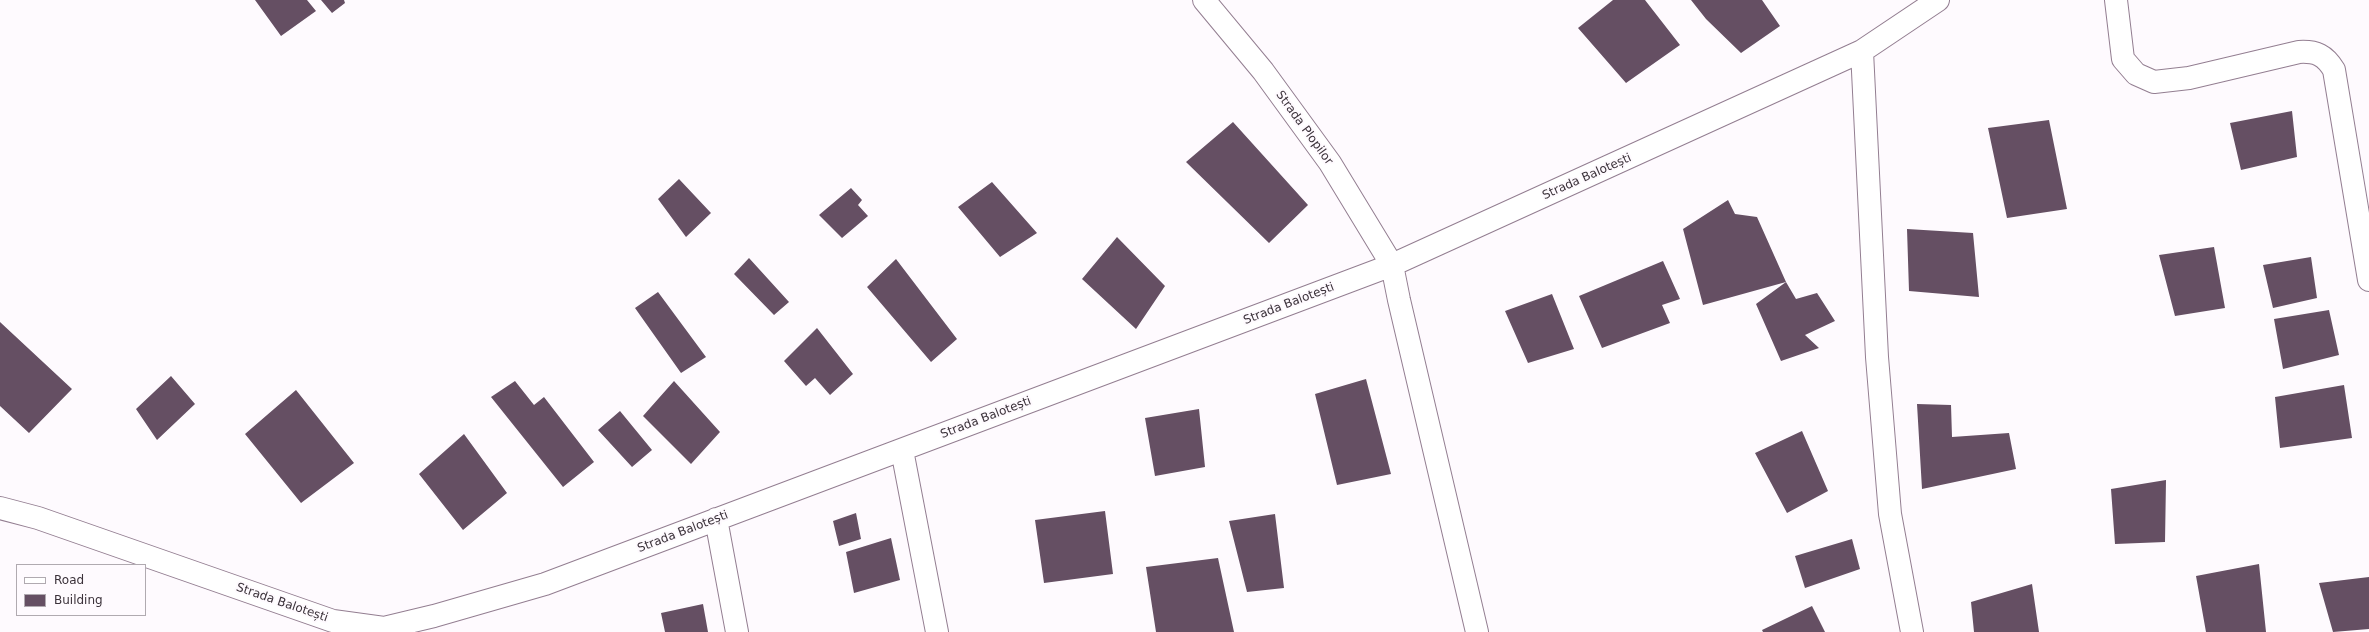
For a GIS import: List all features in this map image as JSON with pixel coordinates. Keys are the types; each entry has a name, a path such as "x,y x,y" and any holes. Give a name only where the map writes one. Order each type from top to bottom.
{"street":[{"name":"Strada Plopilor","path":"1204,0 1263,71 1330,163 1392,265 1478,632"},
{"name":"Strada Balotești","path":"0,508 38,518 333,621 384,628 434,616 545,584 1392,265 1862,51 1938,0"},
{"path":"2116,0 2124,59 2136,74 2154,82 2189,78 2299,52 2313,51 2322,55 2330,62 2334,70 2369,280"},
{"path":"1862,51 1877,357 1890,506 1912,632"},
{"path":"902,450 937,632"},
{"path":"716,519 737,632"}],"building":[{"path":"255,0 307,0 316,11 281,36"},
{"path":"321,0 344,0 345,3 332,13"},
{"path":"1613,0 1645,0 1680,45 1626,83 1578,28"},
{"path":"1691,0 1762,0 1780,26 1741,53 1706,19"},
{"path":"2292,111 2297,157 2241,170 2230,123"},
{"path":"2049,120 2067,209 2007,218 1988,128"},
{"path":"1233,122 1308,205 1269,243 1186,162"},
{"path":"679,179 711,213 686,237 658,199"},
{"path":"992,182 1037,233 1000,257 958,207"},
{"path":"851,188 862,200 858,205 868,216 842,238 819,215"},
{"path":"1728,200 1735,214 1757,217 1786,282 1703,305 1683,229"},
{"path":"1907,229 1973,233 1979,297 1909,291"},
{"path":"1117,237 1165,286 1136,329 1082,279"},
{"path":"2214,247 2225,308 2175,316 2159,255"},
{"path":"2311,257 2317,298 2273,308 2263,265"},
{"path":"749,258 789,302 774,315 734,274"},
{"path":"896,259 957,339 931,362 867,287"},
{"path":"1663,261 1680,299 1662,305 1670,323 1602,348 1579,296"},
{"path":"1786,282 1796,299 1817,293 1835,321 1805,335 1819,348 1781,361 1756,304"},
{"path":"658,292 706,357 681,373 635,308"},
{"path":"1552,294 1574,349 1528,363 1505,311"},
{"path":"2329,310 2339,355 2283,369 2274,319"},
{"path":"0,322 72,389 29,433 0,406"},
{"path":"817,328 853,374 830,395 815,378 806,386 784,361"},
{"path":"171,376 195,404 157,440 136,409"},
{"path":"1366,379 1391,474 1337,485 1315,394"},
{"path":"515,381 534,405 544,397 594,462 563,487 491,397"},
{"path":"674,381 720,432 691,464 643,416"},
{"path":"2344,385 2352,438 2280,448 2275,397"},
{"path":"296,390 354,463 301,503 245,434"},
{"path":"1917,404 1951,405 1952,437 2009,433 2016,469 1922,489"},
{"path":"1199,409 1205,467 1155,476 1145,418"},
{"path":"620,411 652,450 632,467 598,430"},
{"path":"1802,431 1828,491 1787,513 1755,453"},
{"path":"464,434 507,493 463,530 419,474"},
{"path":"2166,480 2165,542 2115,544 2111,489"},
{"path":"1105,511 1113,574 1044,583 1035,520"},
{"path":"856,513 861,539 839,546 833,521"},
{"path":"1275,514 1284,588 1247,592 1229,521"},
{"path":"891,538 900,580 854,593 846,552"},
{"path":"1852,539 1860,569 1805,588 1795,556"},
{"path":"1218,558 1234,632 1156,632 1146,567"},
{"path":"2259,564 2266,632 2206,632 2196,576"},
{"path":"2369,577 2369,629 2333,632 2319,583"},
{"path":"2032,584 2039,632 1974,632 1971,602"},
{"path":"703,604 708,632 665,632 661,613"},
{"path":"1812,606 1825,632 1763,632 1762,630"}]}
